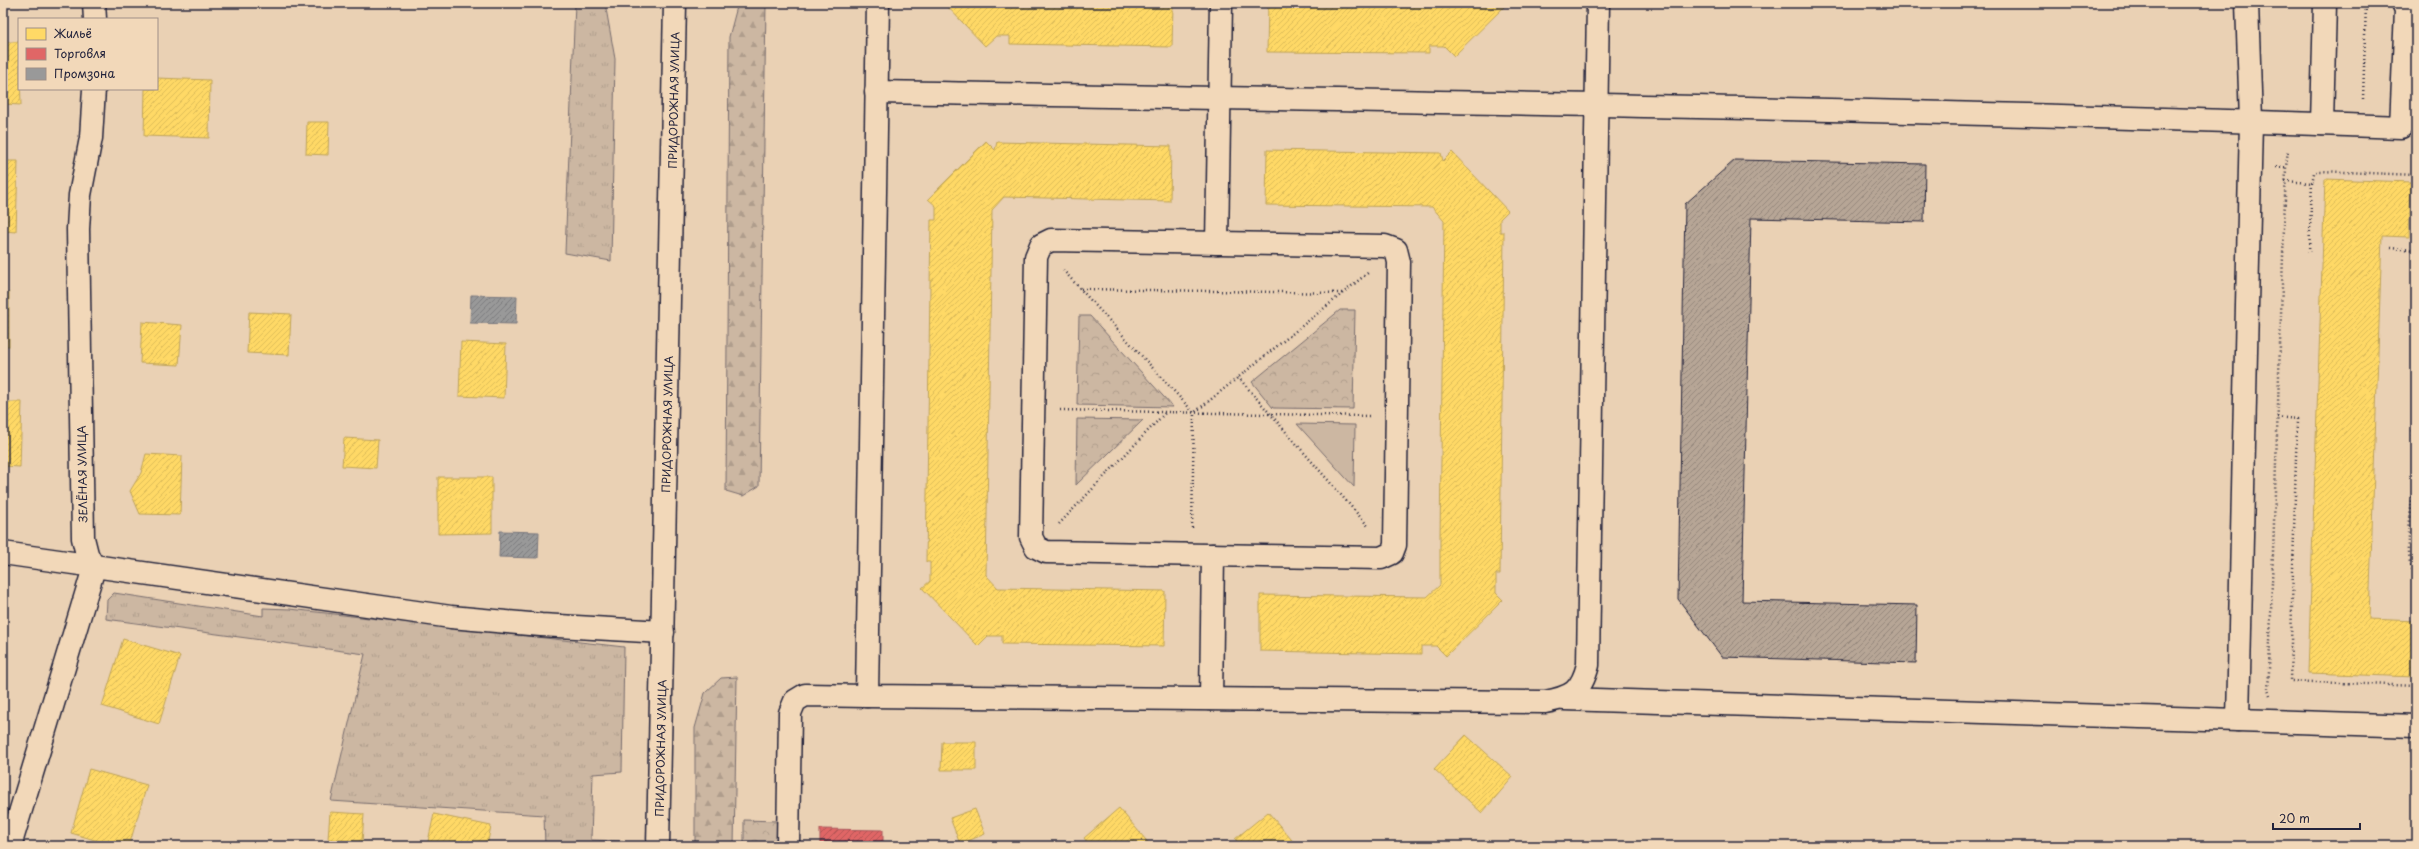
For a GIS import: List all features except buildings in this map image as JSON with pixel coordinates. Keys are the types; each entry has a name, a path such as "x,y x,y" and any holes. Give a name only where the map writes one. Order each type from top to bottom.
{"street":[{"path":"94,3 94,18"},
{"name":"ПРИДОРОЖНАЯ УЛИЦА","path":"658,846 674,3"},
{"path":"867,696 878,3"},
{"path":"1217,243 1221,3"},
{"path":"1564,699 1575,692 1584,681 1588,665 1598,3"},
{"path":"2238,720 2250,121 2247,3"},
{"path":"2322,124 2325,3"},
{"path":"876,92 1596,105 2250,121 2401,127 2406,10 2403,3"},
{"name":"ЗЕЛЁНАЯ УЛИЦА","path":"94,90 91,138 80,195 78,229 83,538 87,554 94,568"},
{"path":"1051,240 1385,246 1396,250 1400,262 1395,545 1392,553 1381,558 1046,552 1036,547 1031,537 1036,257 1041,245 1051,240"},
{"path":"3,553 94,568 451,617 541,625 663,632"},
{"path":"1211,699 1213,555"},
{"path":"10,846 94,568"},
{"path":"788,846 790,713 795,701 805,695 1545,702 1564,699 2416,726"}],"path":[{"path":"2362,125 2366,3"},
{"path":"2275,698 2270,696 2268,690 2286,153 2290,147"},
{"path":"2309,252 2312,182 2314,173 2320,170 2416,175"},
{"path":"2285,181 2312,182"},
{"path":"1041,245 1194,413 1191,554"},
{"path":"2390,248 2416,250"},
{"path":"1194,413 1396,250"},
{"path":"1081,289 1343,293"},
{"path":"1238,377 1392,553"},
{"path":"2416,403 2413,432 2416,472 2411,506 2409,564 2416,581"},
{"path":"1034,410 1397,417"},
{"path":"1036,547 1166,412"},
{"path":"2277,417 2297,419 2290,680 2416,686"}],"green space":[{"path":"575,3 605,3 615,59 611,261 565,253"},
{"path":"738,3 766,3 759,486 743,496 726,491 729,37"},
{"path":"1340,310 1355,310 1353,409 1273,408 1252,382"},
{"path":"1079,316 1090,316 1173,407 1077,405"},
{"path":"1077,419 1143,420 1076,485"},
{"path":"1297,424 1355,425 1354,487"},
{"path":"114,593 263,616 263,608 290,609 624,647 622,772 593,774 591,840 622,841 622,846 545,846 544,815 331,801 365,654 106,619 107,600"},
{"path":"737,677 734,846 695,846 695,728 705,693 721,678"},
{"path":"744,820 777,821 776,846 744,846"}]}
